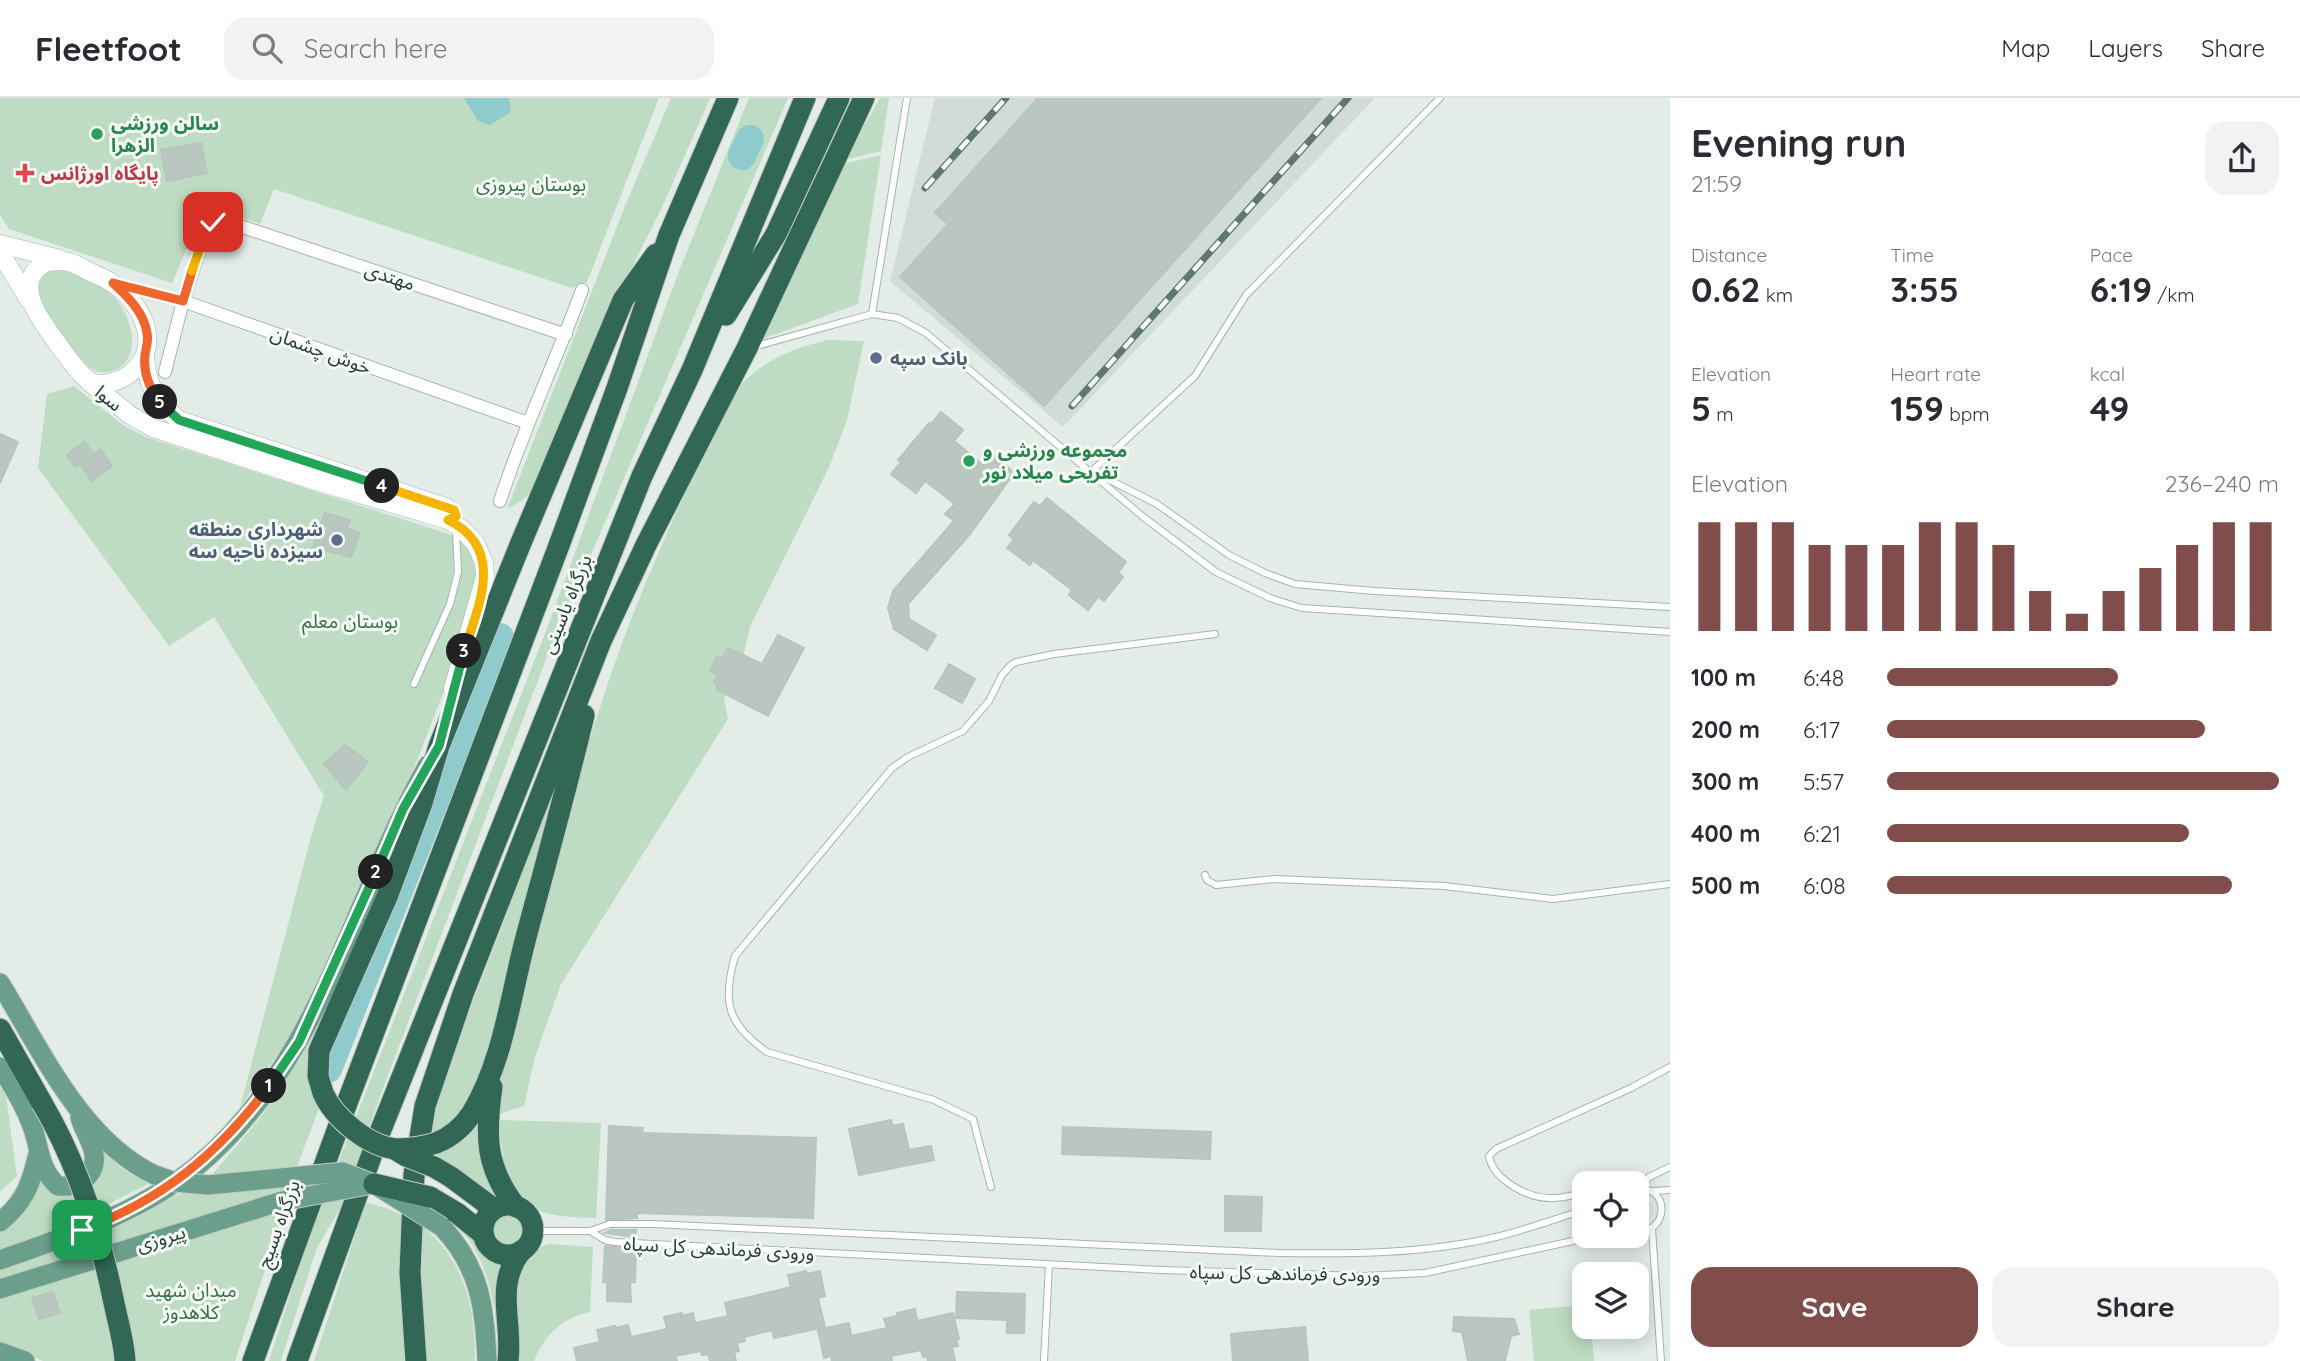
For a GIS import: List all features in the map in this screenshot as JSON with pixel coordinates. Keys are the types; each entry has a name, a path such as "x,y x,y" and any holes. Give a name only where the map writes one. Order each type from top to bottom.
{"highway":[{"name":"بزرگراه یاسینی","path":"347,1102 558,548 617,388 669,235 728,98"},
{"name":"بزرگراه یاسینی","path":"297,1361 380,1132 642,476 692,370 805,98"},
{"path":"692,370 776,234 839,98"},
{"path":"416,1361 410,1273 414,1174 425,1106 463,994 601,642 656,525 747,348 864,98"},
{"path":"494,1209 434,1167 368,1139 343,1123 329,1106 323,1093 318,1076 319,1051 387,897 422,803 439,746 623,300 669,235"},
{"path":"508,1361 510,1346 505,1290 509,1274 531,1239 533,1231 528,1216 516,1207 496,1174 489,1153 487,1121 495,1065 525,941 561,814 601,642"},
{"path":"0,1029 64,1143 89,1210 109,1277 125,1361"},
{"path":"394,1149 446,1139 467,1121 495,1065"},
{"name":"بزرگراه بسیج","path":"253,1361 347,1102"},
{"path":"374,1184 430,1197 457,1213 483,1234 487,1243 499,1253 506,1255 521,1251"},
{"path":"483,1234 485,1220 494,1209 516,1207"}],"main road":[{"path":"0,244 70,262 113,283 134,303 147,329 145,356 138,367 115,382 88,381 65,354 34,309 0,252"},
{"path":"34,309 30,284 32,274 47,262 70,262"},
{"name":"سوا","path":"145,356 146,375 153,393 164,408 179,420 454,510 456,516 452,522"},
{"name":"سوا","path":"88,381 130,415 153,428 452,522 470,536 481,554 485,577 439,746"},
{"path":"0,1260 107,1221 147,1199 195,1167 231,1134 279,1074 299,1042 403,809 439,746"},
{"path":"0,983 79,1112 136,1167 175,1182 208,1185 343,1172 374,1184 442,1227 458,1244 478,1284 483,1308 487,1361"},
{"path":"0,1067 25,1110 47,1174 58,1186 75,1185 84,1180 94,1164 94,1152 82,1126 79,1112"},
{"path":"0,1222 29,1188 38,1154"},
{"name":"پیروزی","path":"0,1289 282,1201 374,1184"},
{"path":"0,1352 25,1361"}],"street":[{"name":"مهتدی","path":"183,301 205,233 213,222 225,221 566,335"},
{"name":"خوش چشمان","path":"113,283 183,301 527,424"},
{"path":"500,501 527,424 566,335 582,289"},
{"path":"165,372 183,301"}],"lane":[{"path":"872,314 907,98"},
{"path":"1092,471 1195,376 1246,295 1440,98"},
{"path":"747,348 872,314 898,318 926,333 1142,516 1216,572 1270,598 1302,608 1670,632"},
{"path":"1092,471 1157,504 1229,555 1295,584 1670,607"},
{"path":"414,684 450,604 458,572 452,522"},
{"path":"991,1187 974,1119 934,1100 767,1052 750,1040 728,1003 728,980 735,956 892,768 908,757 963,731 989,701 1011,665 1054,654 1215,634"},
{"path":"1205,876 1216,885 1274,880 1444,886 1553,900 1670,884"},
{"path":"1572,1195 1550,1198 1531,1194 1493,1170 1489,1156 1496,1149 1631,1088 1670,1067"},
{"path":"1649,1177 1670,1167"},
{"path":"1649,1190 1670,1190"},
{"path":"1649,1229 1666,1217 1662,1203 1653,1191"},
{"name":"ورودی فرماندهی کل سپاه","path":"590,1231 610,1224 653,1224 1343,1254 1458,1244 1496,1237 1572,1214"},
{"path":"1652,1229 1661,1361"},
{"path":"533,1231 590,1231"},
{"name":"ورودی فرماندهی کل سپاه","path":"590,1231 605,1240 615,1242 1300,1275 1425,1273 1572,1241"},
{"path":"1044,1361 1049,1265"}],"shaded area":[{"path":"935,98 1375,98 1063,427 890,281"}],"green space":[{"name":"بوستان پیروزی","path":"0,98 659,98 587,282 572,288 274,189 260,224 205,205 172,283 9,229 0,215"},
{"path":"671,98 710,98 664,203 626,280 539,483 523,500 507,509 625,206"},
{"path":"749,98 788,98 546,659 382,1091 342,1205 316,1250 281,1361 269,1361 305,1248 330,1184 108,1247 103,1231 183,1192 331,1181 546,631 679,271"},
{"path":"880,98 889,98 881,151 844,160"},
{"path":"881,155 858,304 757,341 843,164"},
{"path":"59,265 102,287 121,305 132,339 128,360 120,367 109,372 91,369 75,353 43,308 36,293 37,282 41,273"},
{"path":"828,340 864,341 847,420 830,465 750,627 743,657 724,698 728,719 561,984 535,1057 524,1106 499,1114 502,1068 512,1020 561,839 605,692 647,580 730,399 739,387 761,367 786,353"},
{"name":"بوستان معلم","path":"74,386 123,425 146,437 461,538 469,545 480,579 461,647 420,753 320,982 286,1043 240,1107 324,796 214,617 169,646 38,468 47,394"},
{"path":"580,713 471,1108 431,1140 440,1094 454,1050 524,870"},
{"path":"392,854 310,1055 320,1106 297,1167 211,1176 261,1117 295,1066 321,1015"},
{"path":"0,1088 6,1096 17,1176 0,1192"},
{"path":"478,1113 504,1197 488,1203 419,1155"},
{"path":"500,1120 601,1123 596,1218 543,1212 533,1208 517,1194 499,1158 504,1159 499,1133"},
{"path":"98,1143 121,1167 150,1183 97,1210 89,1186"},
{"path":"38,1179 76,1192 85,1219 0,1250 0,1228"},
{"path":"366,1202 406,1217 408,1361 314,1361"},
{"name":"میدان شهید کلاهدوز","path":"285,1209 235,1361 131,1361 112,1261"},
{"path":"507,1212 518,1217 523,1228 518,1239 507,1244 496,1239 491,1228 496,1217"},
{"path":"450,1220 472,1231 483,1251 491,1258 503,1262 502,1361 497,1361 495,1314 483,1267 469,1240"},
{"path":"419,1223 447,1253 464,1285 473,1321 475,1361 423,1361 418,1281"},
{"path":"91,1236 95,1251 0,1281 0,1270"},
{"path":"549,1244 593,1247 590,1312 571,1318 556,1329 543,1344 534,1361 515,1361 511,1303 521,1261 531,1250"},
{"path":"99,1266 118,1361 43,1361 0,1343 0,1295"},
{"path":"1572,1306 1572,1339 1592,1339 1594,1361 1534,1361 1529,1310"}],"water":[{"path":"464,98 509,98 511,112 490,125 478,121"}],"building":[{"path":"1038,98 1321,98 1044,406 900,277 948,224 935,213"},
{"path":"201,143 207,173 167,181 161,150"},
{"path":"941,412 963,430 954,441 983,465 993,454 1014,473 970,534 908,604 909,619 936,635 927,650 894,629 888,608 893,591 954,521 945,514 955,504 925,481 916,493 891,474 901,462 898,460"},
{"path":"0,434 18,442 0,483"},
{"path":"85,442 93,454 100,449 112,466 92,481 80,464 75,467 67,455"},
{"path":"1047,498 1126,562 1118,573 1123,577 1104,601 1098,597 1088,610 1069,595 1072,590 1033,560 1030,565 1007,548 1014,539 1009,535 1034,502 1040,506"},
{"name":"شهرداری منطقه سیزده ناحیه سه","path":"325,513 350,520 346,528 360,533 351,557 313,547"},
{"path":"778,635 804,648 768,716 716,689 718,685 714,683 718,675 710,671 717,656 722,659 728,648 762,664"},
{"path":"949,664 975,679 962,703 935,688"},
{"path":"345,745 368,762 346,790 324,764"},
{"path":"891,1120 893,1126 903,1124 909,1150 931,1146 934,1160 859,1175 849,1129"},
{"path":"609,1126 643,1128 642,1133 816,1138 813,1218 637,1213 637,1218 606,1220"},
{"path":"1063,1127 1211,1132 1210,1159 1062,1154"},
{"path":"1225,1196 1262,1197 1261,1231 1225,1231"},
{"path":"611,1230 636,1230 636,1237 605,1233"},
{"path":"605,1246 636,1249 635,1282 630,1283 631,1302 607,1301 607,1283 603,1282"},
{"path":"806,1271 807,1274 820,1271 825,1296 818,1298 825,1327 774,1338 772,1330 744,1337 745,1341 737,1343 739,1351 734,1352 736,1361 710,1361 708,1354 702,1355 701,1351 675,1356 677,1361 577,1361 574,1348 600,1342 597,1330 628,1325 631,1337 667,1329 664,1317 682,1313 682,1316 693,1313 695,1323 728,1316 725,1303 791,1287 788,1275"},
{"path":"53,1292 60,1313 39,1319 32,1298"},
{"path":"957,1292 1025,1294 1024,1333 1007,1333 1007,1320 956,1318"},
{"path":"915,1309 917,1321 953,1313 959,1339 956,1340 958,1346 952,1347 955,1361 928,1361 921,1350 891,1356 892,1361 832,1361 831,1356 824,1358 818,1330 849,1323 851,1336 887,1328 884,1319"},
{"path":"1454,1317 1514,1319 1519,1334 1511,1336 1505,1361 1468,1361 1462,1332 1453,1331"},
{"path":"1305,1327 1308,1361 1233,1361 1231,1334"}],"waterway":[{"path":"742,156 750,139"},
{"path":"328,1069 500,637"}],"railway":[{"path":"925,188 1006,98"},
{"path":"1072,406 1348,98"}],"place":[{"name":"سالن ورزشی الزهرا","path":"97,134"},
{"name":"پایگاه اورژانس","path":"25,173"},
{"name":"بانک سپه","path":"876,358"},
{"name":"مجموعه ورزشی و تفریحی میلاد نور","path":"969,461"},
{"name":"شهرداری منطقه سیزده ناحیه سه","path":"337,540"}],"route":[{"path":"82,1230 107,1221 157,1194 195,1167 231,1134 257,1103 299,1042 403,809 439,746 485,577 481,554 470,536 448,520 456,516 454,510 179,420 164,408 153,393 146,375 147,329 134,303 113,283 183,301 205,233 213,222"}]}
